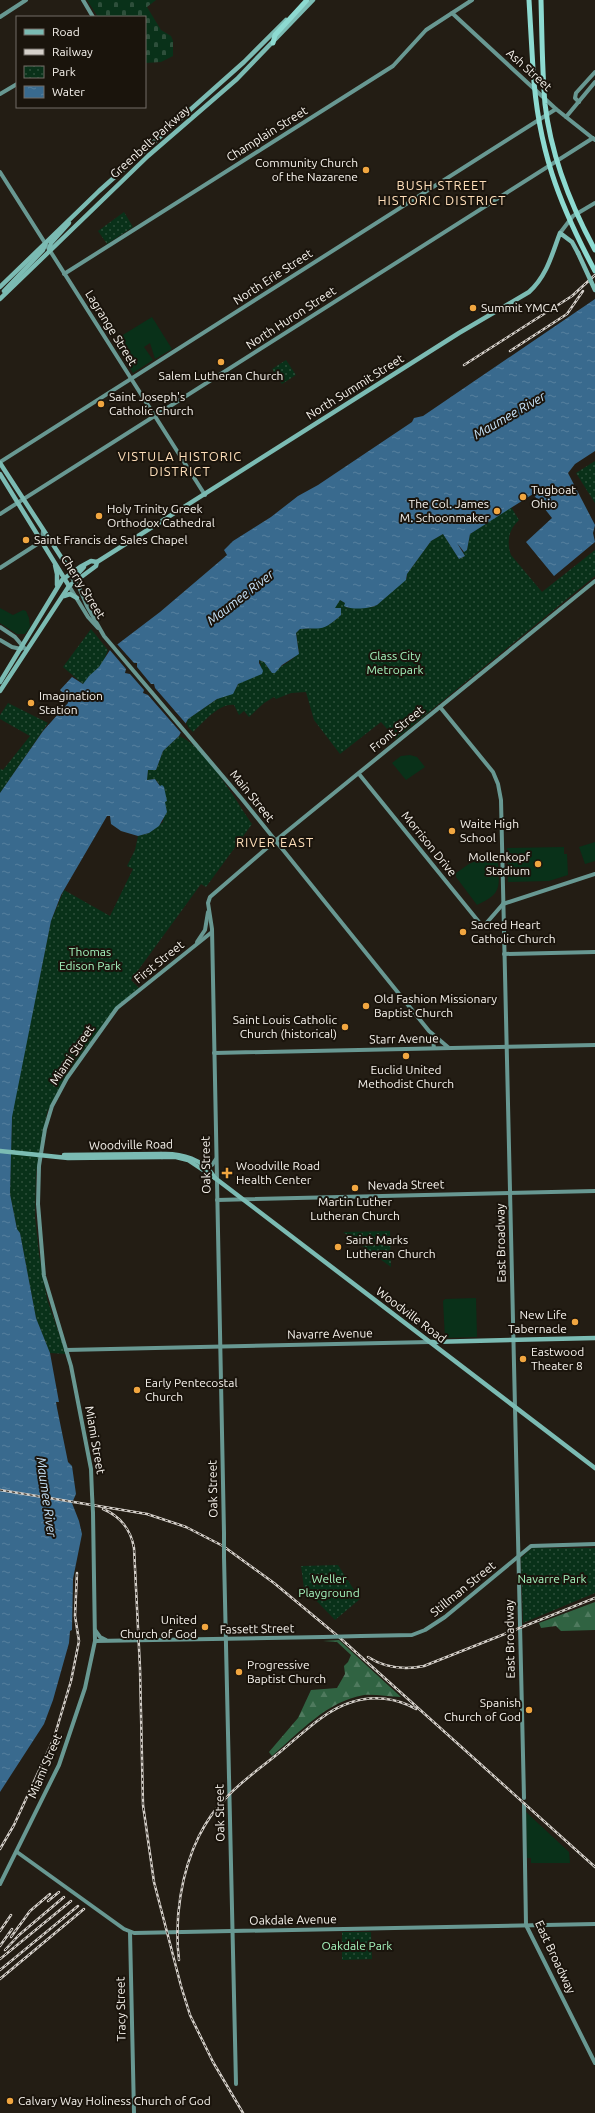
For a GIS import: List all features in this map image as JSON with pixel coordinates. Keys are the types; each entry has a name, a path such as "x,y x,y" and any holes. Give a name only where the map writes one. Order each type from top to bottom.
{"highway":[{"path":"273,43 275,35 306,0"},
{"path":"530,0 536,107 548,166 568,219 595,271"},
{"path":"541,0 545,105 553,146 572,207 595,250"}],"main road":[{"name":"Greenbelt Parkway","path":"0,287 92,198 244,62 306,0"},
{"name":"Greenbelt Parkway","path":"0,298 148,156 226,90 313,0"},
{"path":"49,250 51,243 92,198"},
{"path":"560,233 572,242 595,290"},
{"name":"North Summit Street","path":"0,682 13,661 70,586 73,577 87,563 97,562 459,333 529,292 539,282 548,268 560,233"},
{"path":"0,298 8,285 43,250 45,243"},
{"name":"Cherry Street","path":"0,462 73,577"},
{"name":"Cherry Street","path":"0,474 70,586"},
{"path":"49,552 57,574 53,594"},
{"name":"North Summit Street","path":"0,691 53,594 65,578 73,577 96,566 97,562"},
{"path":"57,603 68,594 77,598"},
{"name":"Woodville Road","path":"0,1149 39,1154 185,1156 202,1165 216,1178"},
{"name":"Woodville Road","path":"161,1155 188,1160 216,1178 595,1468"},
{"name":"Navarre Avenue","path":"431,1342 595,1338"}],"street":[{"path":"0,17 26,0"},
{"path":"83,0 93,16"},
{"name":"Champlain Street","path":"64,274 393,66 426,30 472,0"},
{"name":"Ash Street","path":"452,13 556,109 594,139"},
{"path":"579,102 576,98 576,92 595,72"},
{"path":"566,117 595,82"},
{"path":"0,94 16,85"},
{"name":"North Erie Street","path":"0,462 556,109"},
{"name":"North Huron Street","path":"0,514 594,139"},
{"name":"Lagrange Street","path":"0,172 205,495"},
{"name":"North Summit Street","path":"560,233 573,216 595,203"},
{"path":"42,541 43,531"},
{"path":"0,568 42,541 52,544"},
{"name":"Cherry Street","path":"73,577 98,628"},
{"name":"Front Street","path":"212,894 275,841 595,582"},
{"name":"Cherry Street","path":"70,586 94,625 98,628"},
{"path":"0,627 15,637 23,648"},
{"name":"Main Street","path":"98,628 189,734 432,1035 449,1048"},
{"path":"15,637 25,637 32,632"},
{"path":"0,640 8,645 23,648"},
{"path":"8,645 13,652 13,661"},
{"name":"East Broadway","path":"440,707 493,772 498,784 500,800 524,1798"},
{"name":"Morrison Drive","path":"358,774 483,927 494,915"},
{"path":"503,918 494,915 503,904 595,874"},
{"name":"Oak Street","path":"212,894 208,903 212,932 236,2084"},
{"path":"196,945 205,930 209,910"},
{"name":"First Street","path":"118,1007 212,932"},
{"path":"504,954 595,952"},
{"name":"Miami Street","path":"0,1884 60,1764 85,1688 95,1641 91,1469 66,1350 47,1289 39,1240 38,1184 45,1129 57,1095 66,1078 118,1007"},
{"name":"Main Street","path":"432,1035 437,1048"},
{"path":"437,1048 438,1040"},
{"name":"Starr Avenue","path":"214,1053 595,1045"},
{"path":"202,1165 210,1166 216,1159"},
{"path":"225,1199 229,1194 228,1187"},
{"name":"Nevada Street","path":"217,1200 595,1191"},
{"name":"Navarre Avenue","path":"66,1350 431,1342"},
{"name":"Stillman Street","path":"418,1633 431,1627 445,1617 531,1546 595,1544"},
{"path":"95,1629 100,1637 108,1641"},
{"name":"Fassett Street","path":"95,1641 324,1637 418,1633"},
{"name":"East Broadway","path":"524,1804 526,1925 595,2063"},
{"path":"17,1852 130,1932"},
{"name":"Oakdale Avenue","path":"130,1932 233,1932 595,1924"},
{"name":"Tracy Street","path":"130,1932 134,2113"}],"green space":[{"path":"87,0 156,0 147,7 161,30 171,36 173,41 173,56 161,62 146,63 146,16 97,16"},
{"path":"124,212 133,227 107,244 98,231"},
{"path":"152,317 172,349 155,359 150,343 144,347 153,360 133,373 113,341"},
{"path":"286,360 296,375 282,384 272,369"},
{"path":"595,461 595,503 576,473"},
{"name":"Glass City Metropark","path":"511,507 519,520 513,527 509,536 509,550 511,555 542,592 595,550 595,576 396,739 381,722 340,754 314,720 306,692 291,693 276,699 274,697 264,703 249,717 244,711 239,715 234,705 228,705 217,710 193,732 186,725 188,719 217,699 234,692 238,684 261,666 259,660 264,662 272,673 297,655 299,652 296,633 300,629 317,628 330,624 341,615 334,608 340,600 345,603 346,607 349,608 372,607 377,605 407,578 407,574 431,541 443,534 459,559 465,556 463,552 467,550 470,534"},
{"path":"0,608 13,615 23,610 26,611 29,618 30,627 25,634 17,634 0,623"},
{"path":"91,629 108,650 102,664 83,684 63,667"},
{"path":"8,703 48,723 0,793 0,769 3,770 30,736 0,719 0,715"},
{"name":"Thomas Edison Park","path":"179,736 189,741 209,762 252,824 206,887 201,884 131,980 140,989 117,1006 68,1072 47,1112 36,1173 35,1216 39,1254 47,1299 66,1354 50,1353 36,1318 20,1233 17,1229 10,1194 12,1113 51,921 64,890 110,916 133,869 127,866 135,850 138,836 149,833 163,822 163,793 159,783 155,779 147,780 148,769 156,770 163,751"},
{"path":"410,755 417,757 425,767 406,780 392,763 401,756"},
{"path":"595,842 595,861 585,864 579,847"},
{"name":"Mollenkopf Stadium","path":"564,847 564,854 567,854 568,875 549,881 508,882 507,848"},
{"path":"487,856 498,861 498,888 491,897 477,905 456,877 456,873 469,864"},
{"path":"390,1231 391,1267 343,1232"},
{"path":"476,1298 477,1337 445,1338 443,1301 445,1299"},
{"name":"Navarre Park","path":"532,1548 595,1548 595,1593 523,1623 521,1558"},
{"name":"Weller Playground","path":"338,1565 360,1599 335,1620 304,1588 301,1566"},
{"path":"595,1602 595,1630 561,1631 556,1626 541,1628 539,1623"},
{"path":"339,1640 401,1697 364,1695 351,1698 314,1719 272,1756 269,1752 298,1718 311,1690 337,1688 345,1674 344,1666 348,1662 351,1655 337,1642 323,1641"},
{"path":"526,1812 569,1852 570,1863 531,1863 531,1858 527,1858"},
{"name":"Oakdale Park","path":"342,1932 371,1932 372,1959 342,1960"}],"water":[{"name":"Maumee River","path":"595,299 595,451 575,464 568,473 595,525 593,533 595,542 554,576 526,542 552,518 533,494 470,534 467,550 464,552 457,543 465,556 459,559 443,534 431,541 407,574 406,580 377,605 365,608 351,608 344,606 345,603 340,600 335,608 341,608 341,615 325,627 300,629 296,633 299,654 282,665 275,673 272,673 264,662 259,660 263,671 262,674 238,684 233,694 217,699 188,719 179,736 163,751 156,770 148,770 147,780 155,779 160,786 162,785 164,787 167,801 165,802 167,812 159,826 149,833 138,836 121,831 111,824 110,816 107,816 61,895 51,921 12,1117 10,1194 17,1229 20,1233 36,1318 50,1353 59,1402 56,1402 57,1408 68,1462 72,1466 76,1494 72,1503 82,1534 73,1579 72,1630 70,1631 69,1643 53,1700 44,1724 0,1792 0,793 43,731 68,703 68,698 60,690 72,677 83,684 99,667 110,650 160,612 227,555 224,550 233,541 271,517 298,496 318,485 412,422 414,418 423,416"}],"pier":[{"path":"117,644 134,663 137,663 137,667 151,684 154,684 155,688 188,726 182,734 148,695 143,693 144,690 130,674 125,673 126,669 109,649"}],"railway":[{"path":"464,365 572,296 595,275"},
{"path":"510,351 567,314 583,291"},
{"path":"0,1490 147,1514 186,1527 223,1546 274,1583 339,1637 595,1867"},
{"path":"103,1509 115,1516 124,1524 133,1541 134,1548 140,1668 143,1805 154,1882 190,2015 213,2062 243,2113"},
{"path":"0,1849 14,1825 54,1738 71,1681 79,1641 75,1616 77,1573"},
{"path":"368,1657 388,1666 402,1668 424,1666 595,1598"},
{"path":"179,1960 177,1929 183,1881 193,1850 210,1816 231,1792 314,1723 342,1706 360,1700 376,1698 401,1702 416,1709"},
{"path":"48,1901 59,1892"},
{"path":"11,1937 30,1911 50,1894"},
{"path":"5,1950 19,1935 64,1897"},
{"path":"0,1959 71,1901"},
{"path":"0,1970 78,1906"},
{"path":"0,1979 84,1909"},
{"path":"0,1931 11,1915"},
{"path":"0,1946 12,1929"}],"place":[{"name":"Community Church of the Nazarene","path":"366,170"},
{"name":"Summit YMCA","path":"473,308"},
{"name":"Salem Lutheran Church","path":"221,362"},
{"name":"Saint Joseph's Catholic Church","path":"101,404"},
{"name":"Tugboat Ohio","path":"523,497"},
{"name":"The Col. James M. Schoonmaker","path":"497,511"},
{"name":"Holy Trinity Greek Orthodox Cathedral","path":"99,516"},
{"name":"Saint Francis de Sales Chapel","path":"26,540"},
{"name":"Imagination Station","path":"31,703"},
{"name":"Waite High School","path":"452,831"},
{"name":"Mollenkopf Stadium","path":"538,864"},
{"name":"Sacred Heart Catholic Church","path":"463,932"},
{"name":"Old Fashion Missionary Baptist Church","path":"366,1006"},
{"name":"Saint Louis Catholic Church (historical)","path":"345,1027"},
{"name":"Euclid United Methodist Church","path":"406,1056"},
{"name":"Woodville Road Health Center","path":"227,1173"},
{"name":"Martin Luther Lutheran Church","path":"355,1188"},
{"name":"Saint Marks Lutheran Church","path":"338,1247"},
{"name":"New Life Tabernacle","path":"575,1322"},
{"name":"Eastwood Theater 8","path":"523,1359"},
{"name":"Early Pentecostal Church","path":"137,1390"},
{"name":"United Church of God","path":"205,1627"},
{"name":"Progressive Baptist Church","path":"239,1672"},
{"name":"Spanish Church of God","path":"529,1710"},
{"name":"Calvary Way Holiness Church of God","path":"10,2101"}],"district":[{"name":"BUSH STREET HISTORIC DISTRICT","path":"442,192"},
{"name":"VISTULA HISTORIC DISTRICT","path":"180,464"},
{"name":"RIVER EAST","path":"275,842"}]}
